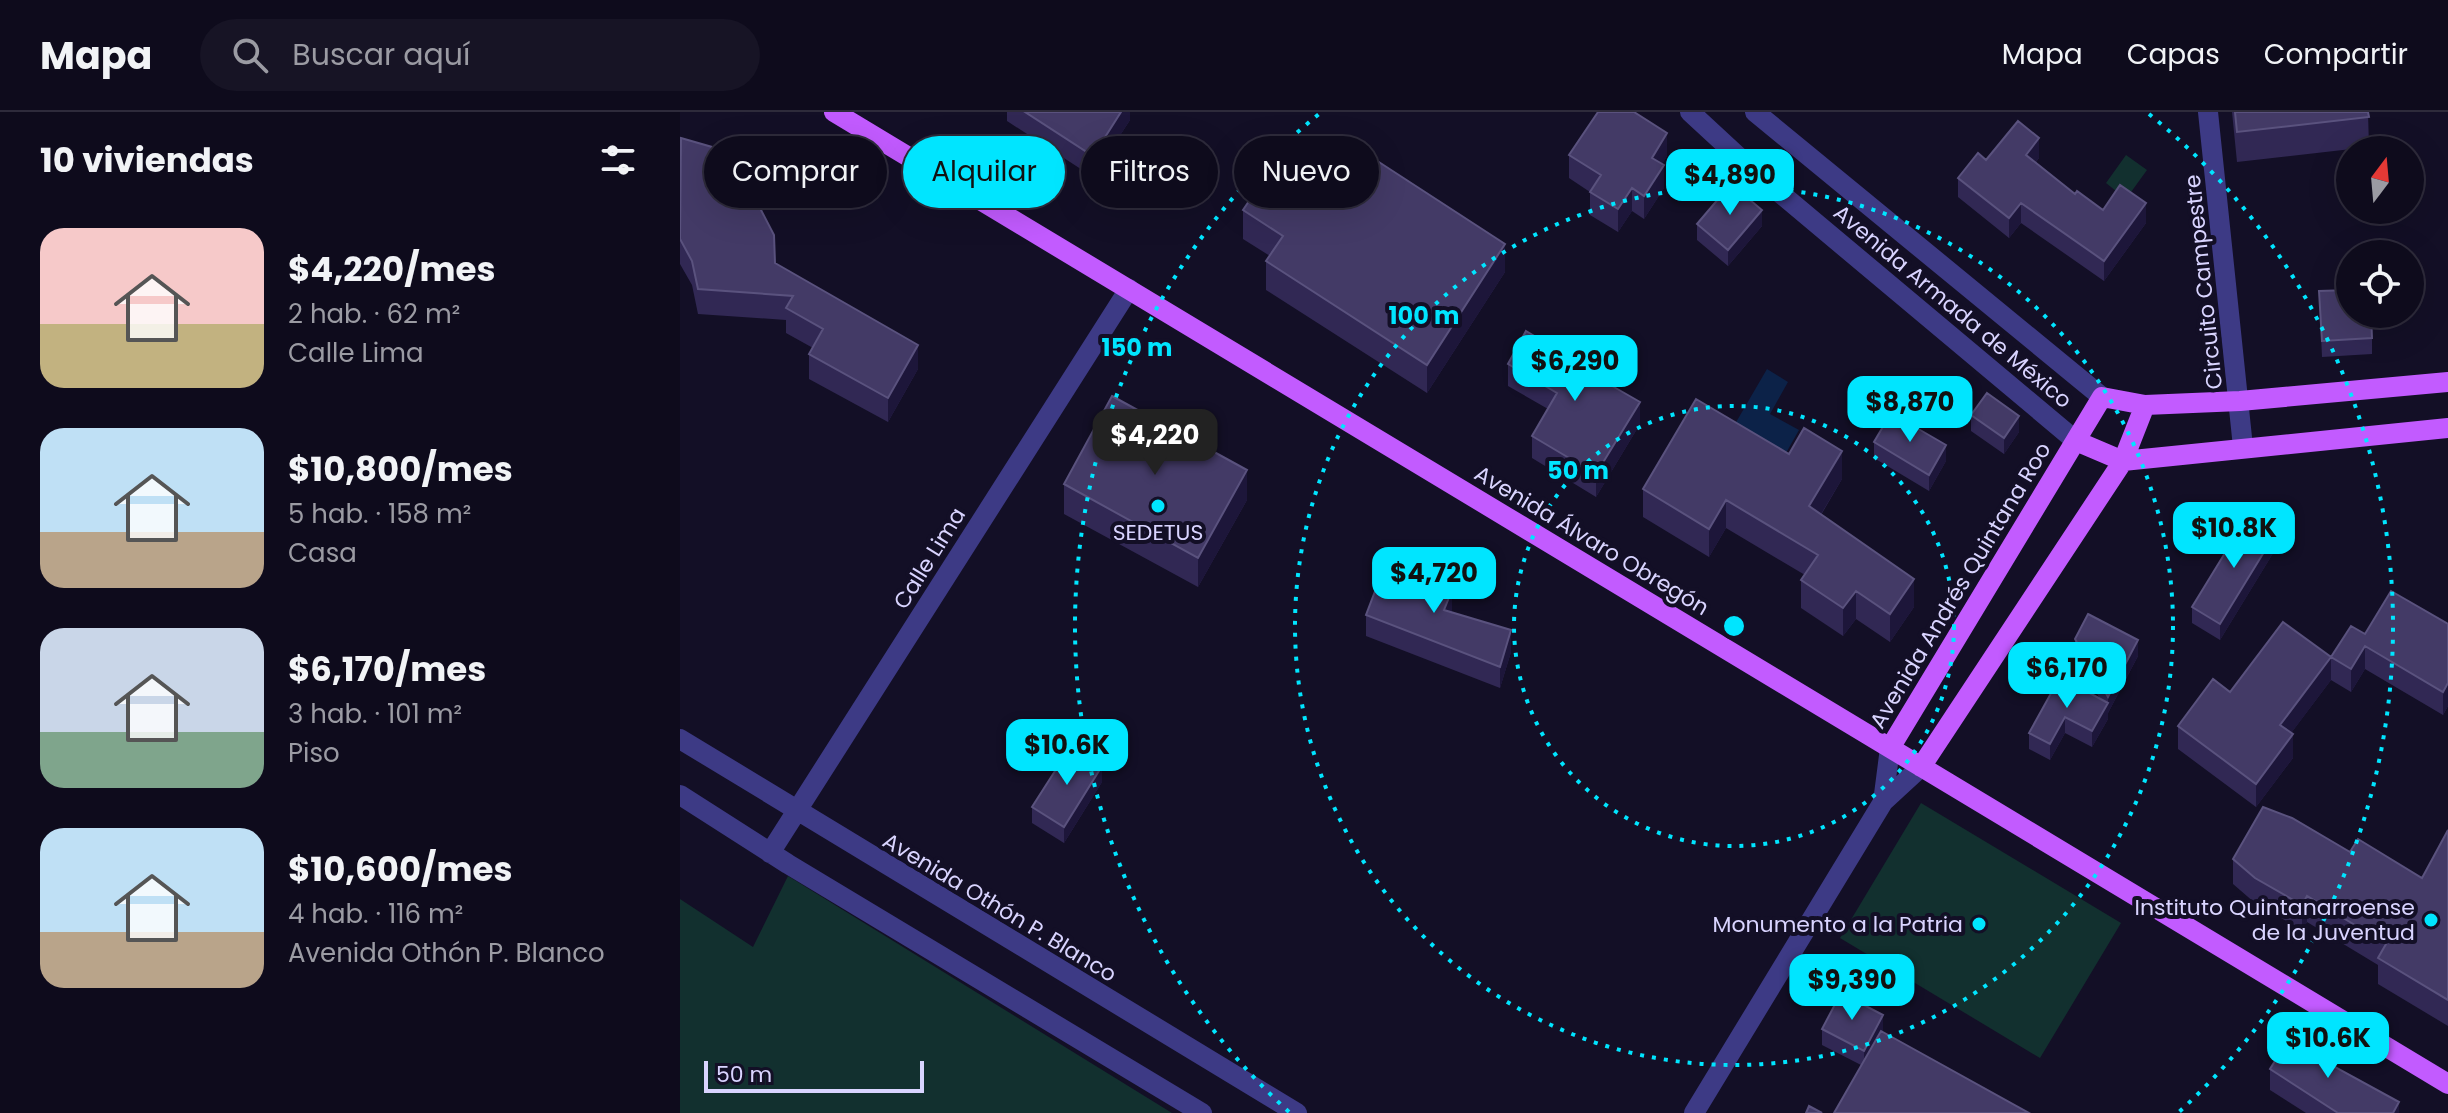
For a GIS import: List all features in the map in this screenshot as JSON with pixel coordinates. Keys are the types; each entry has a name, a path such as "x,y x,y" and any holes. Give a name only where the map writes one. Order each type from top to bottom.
{"main road":[{"name":"Avenida Álvaro Obregón","path":"834,112 2448,1084"},
{"path":"2102,397 2145,405 2240,401 2448,382"},
{"name":"Avenida Andrés Quintana Roo","path":"1890,748 2102,397"},
{"name":"Avenida Andrés Quintana Roo","path":"1921,767 2123,461 2145,405"},
{"path":"2123,461 2448,428"},
{"name":"Avenida Armada de México","path":"2076,441 2123,461"}],"street":[{"name":"Avenida Armada de México","path":"1690,112 1755,172 2076,441"},
{"name":"Avenida Armada de México","path":"1755,112 2102,397"},
{"name":"Circuito Campestre","path":"2208,112 2243,447"},
{"name":"Calle Lima","path":"770,853 1129,289"},
{"name":"Avenida Othón P. Blanco","path":"680,739 1297,1113"},
{"name":"Avenida Andrés Quintana Roo","path":"1883,802 1890,748"},
{"name":"Avenida Andrés Quintana Roo","path":"1694,1113 1883,802 1921,767"},
{"path":"680,795 770,853 1202,1113"}],"green space":[{"path":"2126,155 2147,170 2126,199 2106,183"},
{"path":"1921,803 2121,923 2040,1058 1840,938"},
{"path":"788,876 1172,1113 680,1113 680,899 753,947"}],"water":[{"path":"1767,369 1788,382 1770,414 1799,430 1786,453 1735,424"}],"building":[{"path":"1025,112 1121,112 1106,136 1081,136 1081,148"},
{"path":"1598,112 1634,112 1667,133 1652,158 1664,165 1644,196 1632,188 1618,209 1590,192 1601,175 1569,155"},
{"path":"2235,112 2368,112 2369,117 2237,132"},
{"path":"2018,121 2039,138 2026,155 2075,194 2077,191 2103,210 2120,185 2146,203 2104,261 2021,203 2009,218 1958,178 1978,153 1986,160"},
{"path":"681,138 704,145 704,208 760,208 774,235 775,263 918,345 888,398 809,354 823,329 786,308 793,296 698,289 692,261 680,239"},
{"path":"1379,162 1505,244 1427,365 1266,261 1283,236 1243,210 1379,208"},
{"path":"1731,184 1762,210 1728,250 1697,224"},
{"path":"2336,290 2336,328 2372,328 2372,338 2322,341 2319,291"},
{"path":"1526,331 1577,361 1579,357 1604,372 1600,379 1640,402 1596,474 1532,436 1557,393 1508,364"},
{"path":"1987,393 2019,416 2004,438 1971,415"},
{"path":"1112,396 1247,470 1198,558 1064,484"},
{"path":"1696,399 1789,454 1804,428 1842,451 1809,506 1914,579 1890,614 1856,591 1843,608 1801,580 1818,555 1726,500 1709,529 1643,489"},
{"path":"1891,413 1946,445 1929,475 1874,442"},
{"path":"2247,517 2275,534 2220,624 2192,607"},
{"path":"1408,557 1431,566 1426,580 1452,590 1444,610 1511,630 1500,667 1366,615 1382,573 1400,579"},
{"path":"2391,591 2448,624 2448,683 2443,692 2365,646 2351,669 2331,657 2351,626 2365,634"},
{"path":"2088,614 2138,640 2108,697 2075,639"},
{"path":"2283,622 2331,657 2280,725 2293,734 2256,784 2178,726 2213,679 2230,692"},
{"path":"2060,677 2108,703 2092,731 2065,717 2050,744 2029,733"},
{"path":"1071,746 1102,766 1064,827 1032,807"},
{"path":"2263,807 2292,818 2350,852 2358,839 2422,878 2448,830 2448,1000 2378,958 2386,944 2307,896 2302,905 2255,878 2233,859"},
{"path":"1841,993 1883,1015 1864,1051 1822,1029"},
{"path":"1881,1031 2029,1113 1834,1113"},
{"path":"2293,1032 2337,1060 2333,1066 2399,1102 2393,1113 2338,1113 2270,1069"},
{"path":"1809,1106 1822,1113 1806,1113"}],"place":[{"name":"SEDETUS","path":"1158,506"},
{"name":"Instituto Quintanarroense de la Juventud","path":"2431,920"},
{"name":"Monumento a la Patria","path":"1979,924"}]}
